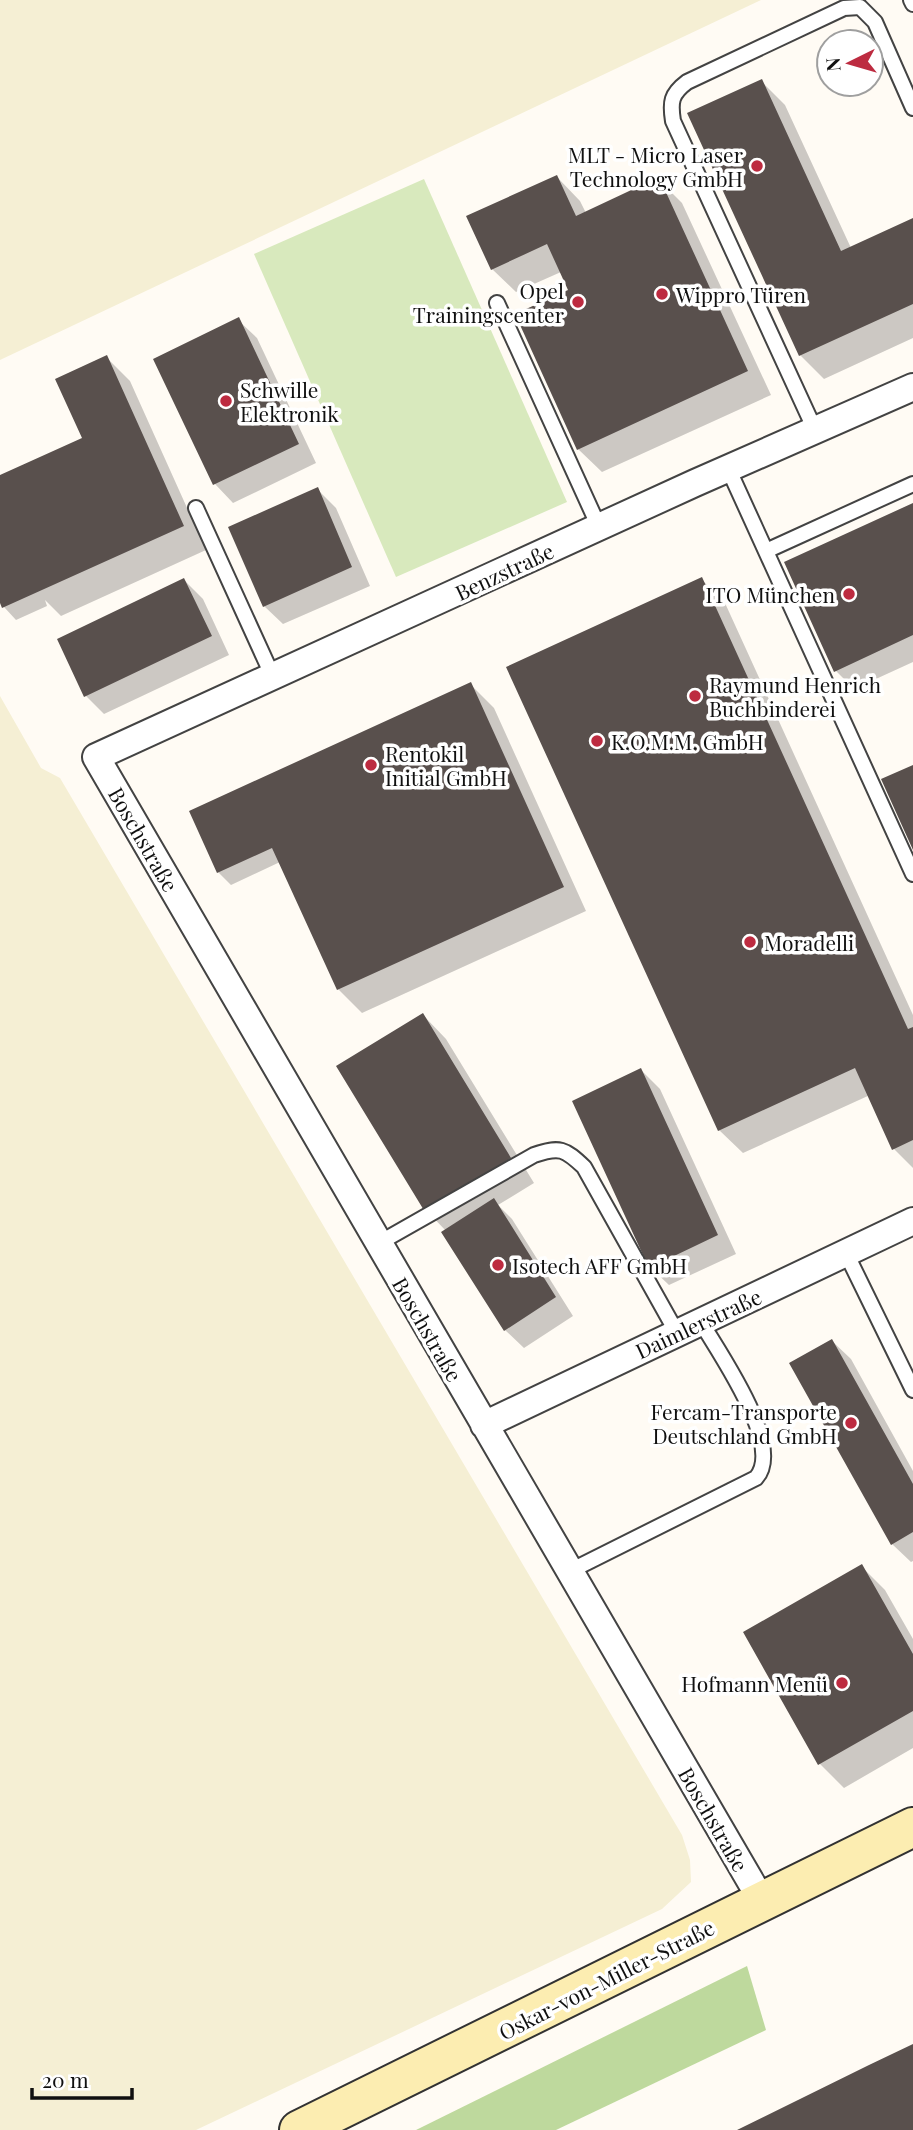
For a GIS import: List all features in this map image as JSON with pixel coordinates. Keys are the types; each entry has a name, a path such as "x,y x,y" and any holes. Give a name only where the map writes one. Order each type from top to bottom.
{"main road":[{"name":"Oskar-von-Miller-Straße","path":"299,2130 913,1827"}],"street":[{"name":"Benzstraße","path":"96,757 728,468 912,388"},
{"name":"Boschstraße","path":"96,757 762,1901"},
{"name":"Daimlerstraße","path":"484,1426 913,1221"}],"lane":[{"path":"815,430 673,121 671,108 675,91 687,82 844,9 860,7 875,22 913,108"},
{"path":"497,303 599,527"},
{"path":"728,468 913,874"},
{"path":"766,551 913,484"},
{"path":"196,508 273,677"},
{"path":"379,1243 534,1155 559,1149 568,1152 584,1167 677,1333"},
{"path":"846,1253 913,1390"},
{"path":"570,1571 757,1478 762,1472 764,1446 756,1420 701,1322"}],"shaded area":[{"path":"0,0 761,0 0,360"},
{"path":"0,696 41,768 60,778 682,1835 690,1860 691,1882 662,1909 196,2130 0,2130"}],"green space":[{"path":"424,179 567,502 396,577 254,254"},
{"path":"747,1966 766,2030 556,2130 416,2130"}],"building":[{"name":"MLT - Micro Laser Technology GmbH","path":"762,79 841,251 913,218 913,304 799,356 687,113"},
{"path":"557,175 576,216 659,177 748,371 577,450 515,314 568,290 547,244 491,270 466,216"},
{"name":"Schwille Elektronik","path":"239,317 299,444 213,485 153,359"},
{"path":"107,355 184,526 2,608 0,475 82,438 55,379"},
{"path":"318,487 352,567 263,607 228,527"},
{"name":"ITO München","path":"913,503 913,635 834,672 784,562"},
{"name":"Moradelli","path":"702,577 908,1029 913,1027 913,1140 892,1150 855,1068 718,1131 506,667"},
{"path":"184,578 212,636 84,697 57,639"},
{"path":"471,682 564,887 337,990 272,848 217,873 189,811"},
{"path":"913,765 913,850 881,779"},
{"path":"423,1013 511,1158 425,1212 336,1066"},
{"path":"641,1068 718,1235 649,1268 572,1101"},
{"name":"Isotech AFF GmbH","path":"494,1198 556,1297 504,1331 441,1232"},
{"name":"Fercam-Transporte Deutschland GmbH","path":"832,1339 913,1484 913,1532 891,1545 789,1363"},
{"name":"Hofmann Menü","path":"862,1564 913,1654 913,1711 818,1765 743,1632"},
{"path":"913,2044 913,2130 737,2130 869,2065"}],"place":[{"name":"MLT - Micro Laser Technology GmbH","path":"757,166"},
{"name":"Wippro Türen","path":"662,294"},
{"name":"Opel Trainingscenter","path":"578,302"},
{"name":"Schwille Elektronik","path":"226,401"},
{"name":"ITO München","path":"849,594"},
{"name":"Raymund Henrich Buchbinderei","path":"695,696"},
{"name":"K.O.M.M. GmbH","path":"597,741"},
{"name":"Rentokil Initial GmbH","path":"371,765"},
{"name":"Moradelli","path":"750,942"},
{"name":"Isotech AFF GmbH","path":"498,1265"},
{"name":"Fercam-Transporte Deutschland GmbH","path":"851,1423"},
{"name":"Hofmann Menü","path":"842,1683"}]}
